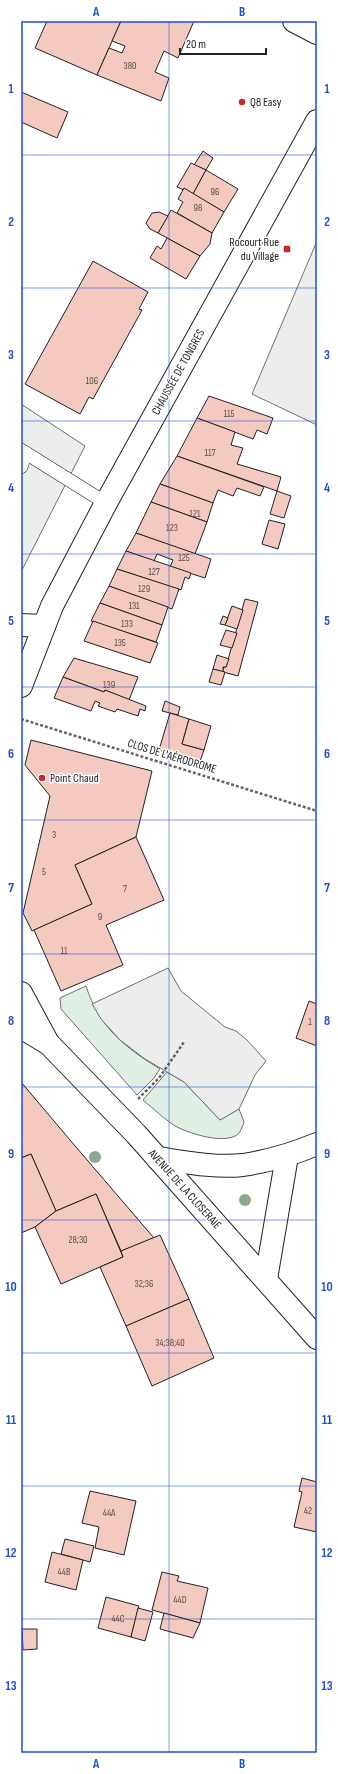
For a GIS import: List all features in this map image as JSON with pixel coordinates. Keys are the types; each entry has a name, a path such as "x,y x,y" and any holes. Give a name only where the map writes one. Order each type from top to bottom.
{"street":[{"path":"294,21 317,33"},
{"name":"CHAUSSÉE DE TONGRES","path":"21,686 44,626 106,502 317,121"},
{"path":"21,625 44,626"},
{"name":"CHAUSSÉE DE TONGRES","path":"21,654 44,626"},
{"name":"AVENUE DE LA CLOSERAIE","path":"21,993 49,1044"},
{"name":"AVENUE DE LA CLOSERAIE","path":"21,1027 49,1044 119,1117 317,1338"},
{"path":"21,1038 49,1044"},
{"path":"157,1158 199,1164 242,1165 287,1156 317,1144"},
{"path":"266,1280 287,1156"}],"lane":[{"path":"21,467 24,451 106,502"}],"path":[{"name":"CLOS DE L'AÉRODROME","path":"21,719 317,810"},
{"path":"119,1117 159,1078 184,1042"}],"green space":[{"path":"86,986 98,1013 114,1035 135,1053 160,1069 154,1078 137,1095 61,1009 60,998"},
{"path":"167,1072 184,1082 220,1120 239,1109 244,1122 238,1134 231,1138 224,1139 207,1137 190,1132 177,1127 143,1100"}],"shaded area":[{"path":"317,241 317,425 252,394"},
{"path":"21,404 85,446 21,572"},
{"path":"168,968 181,991 225,1027 236,1031 247,1040 266,1061 255,1075 239,1109 220,1120 184,1082 145,1059 120,1040 101,1019 92,1004"}],"building":[{"path":"47,21 121,21 97,75 35,48"},
{"path":"121,21 194,21 178,58 164,51 155,72 169,78 161,101 97,75 109,48 122,53 125,46 112,41"},
{"path":"21,92 68,112 57,138 21,122"},
{"path":"203,151 213,158 206,170 194,165"},
{"path":"191,163 206,170 193,194 177,187"},
{"path":"206,170 238,189 224,212 193,194"},
{"path":"184,188 224,212 212,233 177,213 183,202 178,199"},
{"path":"171,210 212,233 210,244 200,256 158,233"},
{"path":"159,212 168,216 158,233 150,229 146,223 152,213"},
{"path":"167,238 200,256 186,279 150,258 157,246 161,249"},
{"path":"93,261 148,292 139,309 142,310 93,399 89,397 80,414 25,384"},
{"path":"209,396 273,418 267,434 257,430 253,439 197,418"},
{"path":"197,418 235,432 231,445 243,448 237,464 281,477 277,491 177,456"},
{"path":"177,456 264,487 260,496 237,488 233,496 218,490 213,503 160,484"},
{"path":"160,484 213,503 207,522 151,502"},
{"path":"277,491 291,496 284,518 270,514"},
{"path":"151,502 207,522 195,554 136,533"},
{"path":"269,520 285,524 278,549 262,544"},
{"path":"136,533 211,559 205,578 170,567 173,560 157,554 154,561 126,551"},
{"path":"126,551 191,573 189,579 185,577 181,590 117,569"},
{"path":"117,569 179,589 172,609 109,586"},
{"path":"109,586 168,607 162,625 100,603"},
{"path":"245,599 258,602 238,676 223,672 223,667 226,667"},
{"path":"100,603 162,625 156,642 91,621"},
{"path":"232,606 243,610 237,629 225,625"},
{"path":"223,616 228,618 225,625 220,624"},
{"path":"93,621 158,643 150,663 84,641"},
{"path":"226,630 237,633 232,648 220,645"},
{"path":"217,655 229,659 226,667 223,667 223,672 213,669"},
{"path":"74,658 138,677 129,700 105,690 104,692 63,677"},
{"path":"213,669 225,672 221,685 209,682"},
{"path":"63,677 104,692 105,690 146,706 145,711 140,709 138,716 117,709 115,712 98,706 100,703 95,701 91,711 54,698"},
{"path":"165,701 180,707 178,715 162,711"},
{"path":"170,713 189,719 182,744 204,750 199,764 159,750"},
{"path":"189,719 211,726 204,750 182,744"},
{"path":"31,740 152,771 136,837 75,865 92,904 32,931 23,913 50,796 25,765"},
{"path":"136,837 164,900 106,925 123,965 61,991 34,930 92,904 75,865"},
{"path":"309,1001 317,1004 317,1046 296,1038"},
{"path":"21,1082 154,1238 121,1251 96,1194 56,1211 31,1154 21,1158"},
{"path":"31,1154 56,1211 35,1227 21,1233 21,1158"},
{"path":"96,1194 123,1257 61,1284 35,1227 56,1211"},
{"path":"160,1235 189,1299 126,1326 100,1267 123,1257 121,1251"},
{"path":"189,1299 214,1358 152,1386 126,1326"},
{"path":"302,1478 317,1482 317,1532 294,1527 302,1492 299,1491"},
{"path":"90,1491 136,1501 124,1555 95,1548 99,1527 82,1523"},
{"path":"65,1539 94,1546 90,1562 61,1554"},
{"path":"52,1552 83,1560 76,1590 45,1582"},
{"path":"162,1572 179,1576 177,1581 208,1588 200,1623 152,1610"},
{"path":"106,1597 139,1606 131,1637 98,1628"},
{"path":"138,1608 153,1612 145,1641 131,1637"},
{"path":"164,1613 200,1623 193,1638 160,1629"},
{"path":"22,1629 37,1629 37,1649 23,1650"}],"place":[{"name":"Q8 Easy","path":"242,102"},
{"name":"Rocourt Rue du Village","path":"287,249"},
{"name":"Point Chaud","path":"42,778"}]}
